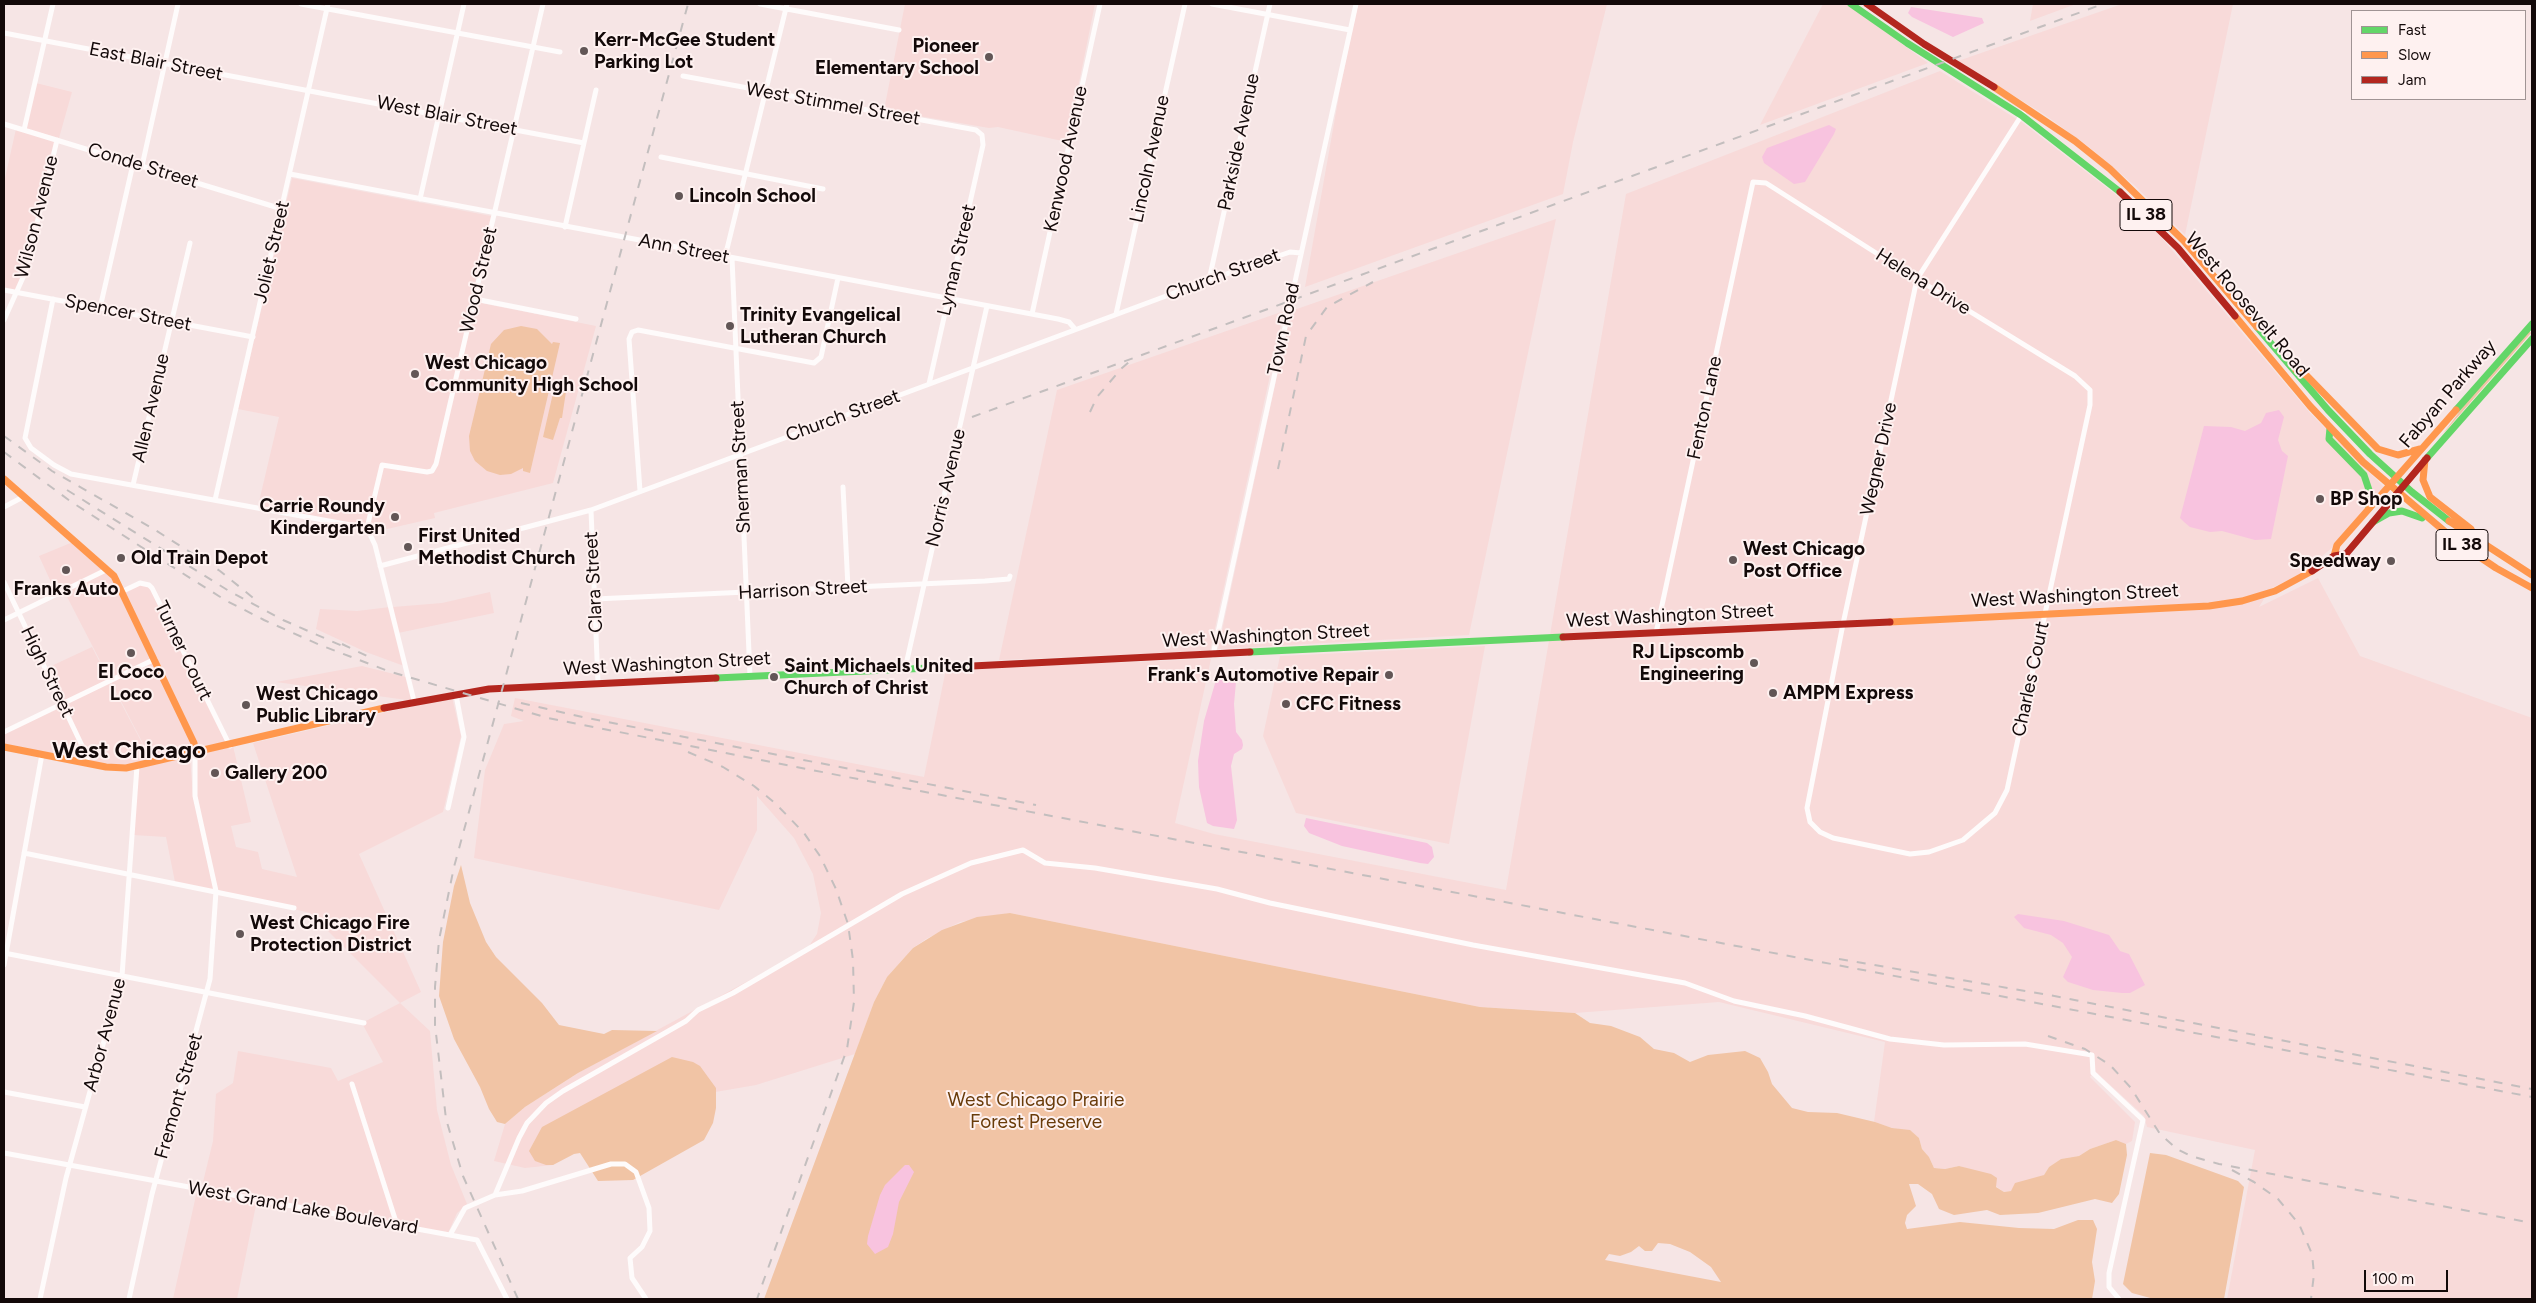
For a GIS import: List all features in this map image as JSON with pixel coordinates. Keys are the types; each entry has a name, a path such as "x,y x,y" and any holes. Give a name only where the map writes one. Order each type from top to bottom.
{"main road":[{"name":"West Roosevelt Road","path":"1852,4 1907,43 2021,115 2064,145 2141,210 2178,248 2330,428 2388,486 2436,526 2496,568 2532,588"},
{"name":"West Roosevelt Road","path":"1867,4 1924,44 2026,107 2075,141 2142,198 2184,241 2355,440 2404,485 2475,540 2532,576"},
{"name":"Fabyan Parkway","path":"2388,486 2532,324"},
{"name":"Fabyan Parkway","path":"2404,485 2532,339"},
{"path":"2292,368 2307,376 2378,449 2398,455 2420,449"},
{"path":"2330,428 2329,439 2364,475 2369,490 2369,508"},
{"path":"2425,460 2423,480 2430,497 2471,529 2475,540"},
{"path":"4,479 108,569 194,743 195,754"},
{"name":"West Washington Street","path":"4,747 114,768 137,766 195,754 414,701 489,689 2209,606 2242,601 2275,591 2297,580 2334,556 2346,554 2404,485"},
{"name":"West Washington Street","path":"2334,556 2337,546 2388,486"},
{"path":"2373,522 2389,514 2402,511 2410,512 2436,526"}],"street":[{"path":"24,130 53,4"},
{"path":"142,166 178,4"},
{"path":"301,4 328,6 560,52"},
{"path":"420,199 464,4"},
{"name":"Wood Street","path":"367,528 382,465 426,472 432,471 434,468 543,4"},
{"path":"760,4 786,6 899,30"},
{"name":"Kenwood Avenue","path":"1032,314 1100,4"},
{"name":"Lincoln Avenue","path":"1116,314 1184,4"},
{"path":"1212,4 1350,30"},
{"name":"Parkside Avenue","path":"1208,280 1270,4"},
{"name":"Town Road","path":"1213,654 1356,4"},
{"name":"Joliet Street","path":"215,500 328,6"},
{"path":"725,257 786,6"},
{"name":"East Blair Street","path":"4,33 309,90"},
{"name":"West Stimmel Street","path":"683,76 976,130 982,135"},
{"name":"West Blair Street","path":"309,90 584,143"},
{"path":"565,226 596,90"},
{"name":"Wegner Drive","path":"1910,854 1834,838 1820,832 1810,822 1807,808 1843,624 1917,279 2026,107"},
{"name":"Conde Street","path":"4,124 282,209"},
{"name":"Lyman Street","path":"929,384 983,145 982,135"},
{"name":"Wilson Avenue","path":"4,320 24,273 57,140"},
{"path":"661,157 823,189"},
{"path":"100,308 133,164"},
{"name":"Ann Street","path":"290,174 1032,314 1069,322 1075,329"},
{"name":"Helena Drive","path":"1754,182 1766,183 2075,376 2090,390"},
{"name":"Fenton Lane","path":"1656,633 1754,182"},
{"name":"Allen Avenue","path":"133,485 190,243"},
{"name":"Church Street","path":"380,566 591,510 1208,280 1290,252 1301,252"},
{"name":"Sherman Street","path":"732,258 750,676"},
{"path":"640,491 629,338 632,332 638,330 816,362 821,357 838,278"},
{"name":"Spencer Street","path":"4,290 252,337"},
{"path":"53,299 25,438 31,448 65,472 367,528 374,543 414,701"},
{"path":"474,299 576,319"},
{"name":"Norris Avenue","path":"905,670 987,306"},
{"name":"Charles Court","path":"1910,854 1930,852 1963,840 1995,813 2007,790 2090,405 2090,390"},
{"path":"843,487 848,588"},
{"path":"4,507 23,497"},
{"name":"Clara Street","path":"591,510 598,683"},
{"path":"4,620 108,569"},
{"name":"Harrison Street","path":"595,599 985,581 1009,579 1010,576"},
{"name":"High Street","path":"4,582 63,703 86,754 88,764"},
{"name":"Turner Court","path":"121,592 140,583 149,585 152,588 230,746"},
{"path":"4,732 154,659"},
{"path":"448,808 464,737 456,695"},
{"path":"4,965 42,754"},
{"name":"Fremont Street","path":"130,1299 156,1182 207,993 216,891 195,796 195,754"},
{"name":"Arbor Avenue","path":"40,1299 69,1165 122,976 137,766"},
{"path":"495,1195 518,1138 527,1124 546,1103 563,1091 686,1020 698,1010 733,993 902,894 971,863 1023,850 1045,863 1095,868 1217,889 1270,903 1472,945 1685,983 1734,1001 1805,1016 1890,1039 1944,1045 2025,1044 2092,1055 2094,1073 2143,1120 2109,1273 2109,1287 2119,1299"},
{"path":"24,853 294,908"},
{"path":"5,953 364,1023"},
{"path":"352,1084 397,1225"},
{"path":"4,1092 85,1107"},
{"name":"West Grand Lake Boulevard","path":"4,1152 156,1182 232,1193 477,1240 507,1299"},
{"path":"450,1235 465,1208 495,1195 522,1191 611,1164 625,1164 636,1172 649,1208 650,1231 642,1247 630,1258 632,1278 646,1299"}],"shaded area":[{"name":"Pioneer Elementary School","path":"905,4 1095,4 1067,142 998,127 989,128 884,110"},
{"path":"1358,4 1607,4 1573,142 1563,194 1305,287 1341,84"},
{"path":"1823,4 1847,4 1928,63 1760,125"},
{"path":"2033,4 2076,4 2030,21"},
{"path":"2122,4 2233,4 2185,235 2134,185 2089,147 2045,115 1958,61"},
{"path":"1911,7 1982,18 1984,23 1953,37 1912,17 1908,13"},
{"path":"1940,71 2023,123 2120,198 2161,237 2311,414 2385,488 2333,547 2302,573 2270,589 2259,607 2318,578 2360,656 2532,718 2532,1299 2227,1299 2255,1150 2147,1127 2144,1116 2095,1071 2090,1077 2135,1122 2132,1141 2126,1144 2116,1140 2090,1149 2079,1156 2061,1159 2049,1167 2044,1175 2011,1191 2004,1192 1975,1171 1959,1166 1945,1169 1934,1168 1929,1157 1922,1149 1919,1138 1910,1131 1874,1122 1885,1042 1719,1002 1575,1013 1480,1007 1010,913 960,922 926,939 913,948 887,977 874,1002 855,1054 756,1085 698,1095 593,1122 553,1165 525,1168 494,1161 505,1124 525,1107 578,1073 807,949 817,934 821,913 813,874 794,838 757,796 757,830 719,910 474,858 485,770 504,724 524,721 511,716 515,698 924,777 946,669 1211,659 1175,823 1214,834 1506,890 1626,194"},
{"path":"36,83 72,92 59,138 26,129"},
{"path":"1829,125 1836,129 1834,134 1805,182 1794,184 1764,163 1762,157 1767,148"},
{"path":"16,129 55,141 23,273 16,291 4,288 4,183"},
{"name":"West Chicago Community High School","path":"292,178 491,216 471,301 596,326 553,483 434,513 435,518 374,532 365,526 258,506 279,417 238,409"},
{"path":"1556,219 1469,635 1218,649 1291,311"},
{"path":"1284,311 1210,651 999,660 1057,390"},
{"path":"2279,410 2284,417 2278,440 2282,451 2288,456 2271,539 2255,540 2222,531 2210,532 2190,527 2180,518 2204,426 2231,427 2245,431 2261,423 2266,413"},
{"path":"73,542 104,569 56,593 39,556"},
{"path":"108,569 121,591 140,583 149,585 228,746 153,763 64,591"},
{"path":"490,592 494,613 398,633 393,607 442,603"},
{"path":"390,607 404,666 366,652 316,629 320,609 357,611"},
{"path":"1485,646 1449,844 1296,813 1263,736 1280,656"},
{"path":"92,647 109,680 63,701 47,668"},
{"path":"362,666 410,678 414,701 276,682"},
{"path":"1225,676 1233,678 1236,682 1234,704 1236,732 1243,745 1242,749 1234,754 1231,766 1237,820 1234,829 1213,826 1207,823 1199,787 1198,761 1204,721 1216,680"},
{"path":"110,682 152,762 133,766 89,762 64,704"},
{"path":"452,697 461,736 443,812 359,854 421,992 400,1003 310,913 217,890 196,794 193,756 233,746 251,822 231,826 236,847 258,852 262,869 297,877 253,743"},
{"path":"62,706 85,753 86,762 4,746 4,733"},
{"path":"190,757 193,796 214,890 175,882 166,837 133,835 139,768"},
{"path":"1306,818 1427,843 1432,847 1434,857 1428,864 1342,846 1309,833 1304,826"},
{"path":"2018,914 2064,921 2109,935 2120,951 2129,954 2145,985 2130,993 2122,993 2093,990 2068,982 2063,977 2072,957 2063,943 2051,935 2024,928 2014,917"},
{"path":"400,1003 430,1031 437,1110 451,1165 467,1204 457,1213 448,1233 202,1186 213,1141 216,1094 233,1083 238,1051 331,1068 338,1081 383,1062 363,1025 364,1022"},
{"path":"905,1165 909,1165 914,1172 899,1202 893,1234 888,1247 875,1254 867,1244 880,1195 885,1185"},
{"path":"197,1191 257,1200 237,1299 173,1299"}],"green space":[{"path":"521,326 537,329 552,344 553,342 560,343 530,473 523,471 523,468 511,474 500,475 487,471 475,461 470,451 469,436 491,344 504,330"},
{"path":"2529,331 2531,333 2442,435 2472,395"},
{"path":"556,380 566,382 567,385 562,418 560,418 553,440 543,437"},
{"path":"461,865 470,903 486,942 496,957 542,1003 559,1025 604,1034 612,1030 657,1031 578,1073 525,1107 505,1124 497,1122 489,1109 480,1087 454,1039 439,996 443,942 454,886"},
{"name":"West Chicago Prairie Forest Preserve","path":"1010,913 1480,1007 1575,1013 1590,1023 1611,1026 1640,1037 1654,1049 1674,1053 1690,1062 1708,1055 1745,1051 1760,1058 1772,1084 1792,1108 1808,1112 1837,1113 1892,1128 1910,1130 1919,1138 1922,1149 1929,1157 1934,1168 1945,1169 1959,1166 1991,1174 1997,1178 1996,1187 2004,1192 2011,1191 2015,1183 2044,1175 2049,1167 2061,1159 2079,1156 2090,1149 2116,1140 2126,1144 2127,1155 2119,1194 2112,1203 2095,1199 2038,1213 2000,1215 1987,1210 1954,1215 1939,1209 1932,1194 1918,1184 1909,1184 1916,1206 1907,1215 1905,1223 1907,1229 1960,1222 2019,1228 2054,1229 2078,1220 2093,1220 2097,1229 2092,1262 2095,1281 2092,1299 764,1299 874,1002 887,977 913,948 942,930 977,917","holes":["1658,1243 1670,1244 1690,1252 1711,1267 1721,1282 1605,1260 1609,1254 1620,1256 1631,1252 1639,1246 1645,1251 1652,1251"]},
{"path":"672,1057 693,1062 700,1066 716,1088 716,1108 713,1123 704,1140 633,1180 598,1181 580,1153 574,1154 553,1165 546,1165 535,1161 529,1151 542,1127"},
{"path":"2150,1153 2166,1155 2238,1181 2244,1187 2224,1299 2154,1299 2132,1293 2123,1284"}],"railway":[{"path":"518,1299 463,1176 446,1119 435,1025 435,987 439,940 454,867 688,4"},
{"path":"972,417 2103,4"},
{"path":"1278,469 1306,336 1327,307 1373,282"},
{"path":"1090,412 1097,397 1130,361"},
{"path":"4,436 52,471 152,528 220,571 257,601"},
{"path":"4,452 70,501 225,600 264,620 320,645 388,671 548,718 878,783 2532,1097"},
{"path":"67,490 229,591 283,620 347,648"},
{"path":"342,644 369,657"},
{"path":"521,703 587,718 1036,805"},
{"path":"688,752 723,767 754,786 775,803 804,833 820,856 836,889 848,924 853,960 854,1002 847,1049 757,1299"},
{"path":"1839,959 2049,995 2532,1089"},
{"path":"2048,1036 2085,1049 2110,1065 2131,1088 2160,1134 2177,1149 2191,1156 2219,1164 2532,1223"},
{"path":"2232,1170 2254,1182 2278,1199 2299,1224 2312,1254 2314,1274 2311,1299"}],"traffic: fast":[{"path":"1851,4 1907,43 2021,115 2120,192"},
{"path":"2456,410 2532,324"},
{"path":"2257,327 2328,410 2370,454 2412,492 2449,521"},
{"path":"2427,458 2532,339"},
{"path":"2330,428 2329,439 2364,475 2369,490 2369,508"},
{"path":"2373,522 2389,513 2402,511 2422,518"},
{"path":"1250,652 1563,637"},
{"path":"716,678 972,666"}],"traffic: slow":[{"path":"1994,87 2075,141 2110,169 2184,241 2257,327"},
{"path":"2235,316 2310,406 2363,462 2456,541 2496,568 2532,588"},
{"path":"2296,370 2307,376 2378,449 2398,455 2420,449"},
{"path":"2334,556 2337,545 2456,410"},
{"path":"2425,460 2423,480 2430,497 2471,529 2475,540"},
{"path":"4,479 114,576 194,743 195,754"},
{"path":"2449,521 2532,575"},
{"path":"1890,622 2209,606 2242,601 2275,591 2312,571"},
{"path":"4,747 106,767 126,768 384,708"}],"traffic: jam":[{"path":"1867,4 1924,44 1994,87"},
{"path":"2120,192 2178,248 2235,316"},
{"path":"2312,571 2334,556 2346,554 2427,458"},
{"path":"1563,637 1890,622"},
{"path":"972,666 1250,652"},
{"path":"384,708 489,689 716,678"}],"place":[{"name":"Kerr-McGee Student Parking Lot","path":"584,51"},
{"name":"Pioneer Elementary School","path":"989,57"},
{"name":"Lincoln School","path":"679,196"},
{"name":"Trinity Evangelical Lutheran Church","path":"730,326"},
{"name":"West Chicago Community High School","path":"415,374"},
{"name":"BP Shop","path":"2320,499"},
{"name":"Carrie Roundy Kindergarten","path":"395,517"},
{"name":"First United Methodist Church","path":"408,547"},
{"name":"Old Train Depot","path":"121,558"},
{"name":"West Chicago Post Office","path":"1733,560"},
{"name":"Speedway","path":"2391,561"},
{"name":"Franks Auto","path":"66,570"},
{"name":"El Coco Loco","path":"131,653"},
{"name":"RJ Lipscomb Engineering","path":"1754,663"},
{"name":"Frank's Automotive Repair","path":"1389,675"},
{"name":"Saint Michaels United Church of Christ","path":"774,677"},
{"name":"AMPM Express","path":"1773,693"},
{"name":"CFC Fitness","path":"1286,704"},
{"name":"West Chicago Public Library","path":"246,705"},
{"name":"Gallery 200","path":"215,773"},
{"name":"West Chicago Fire Protection District","path":"240,934"}],"district":[{"name":"West Chicago","path":"129,751"}]}
